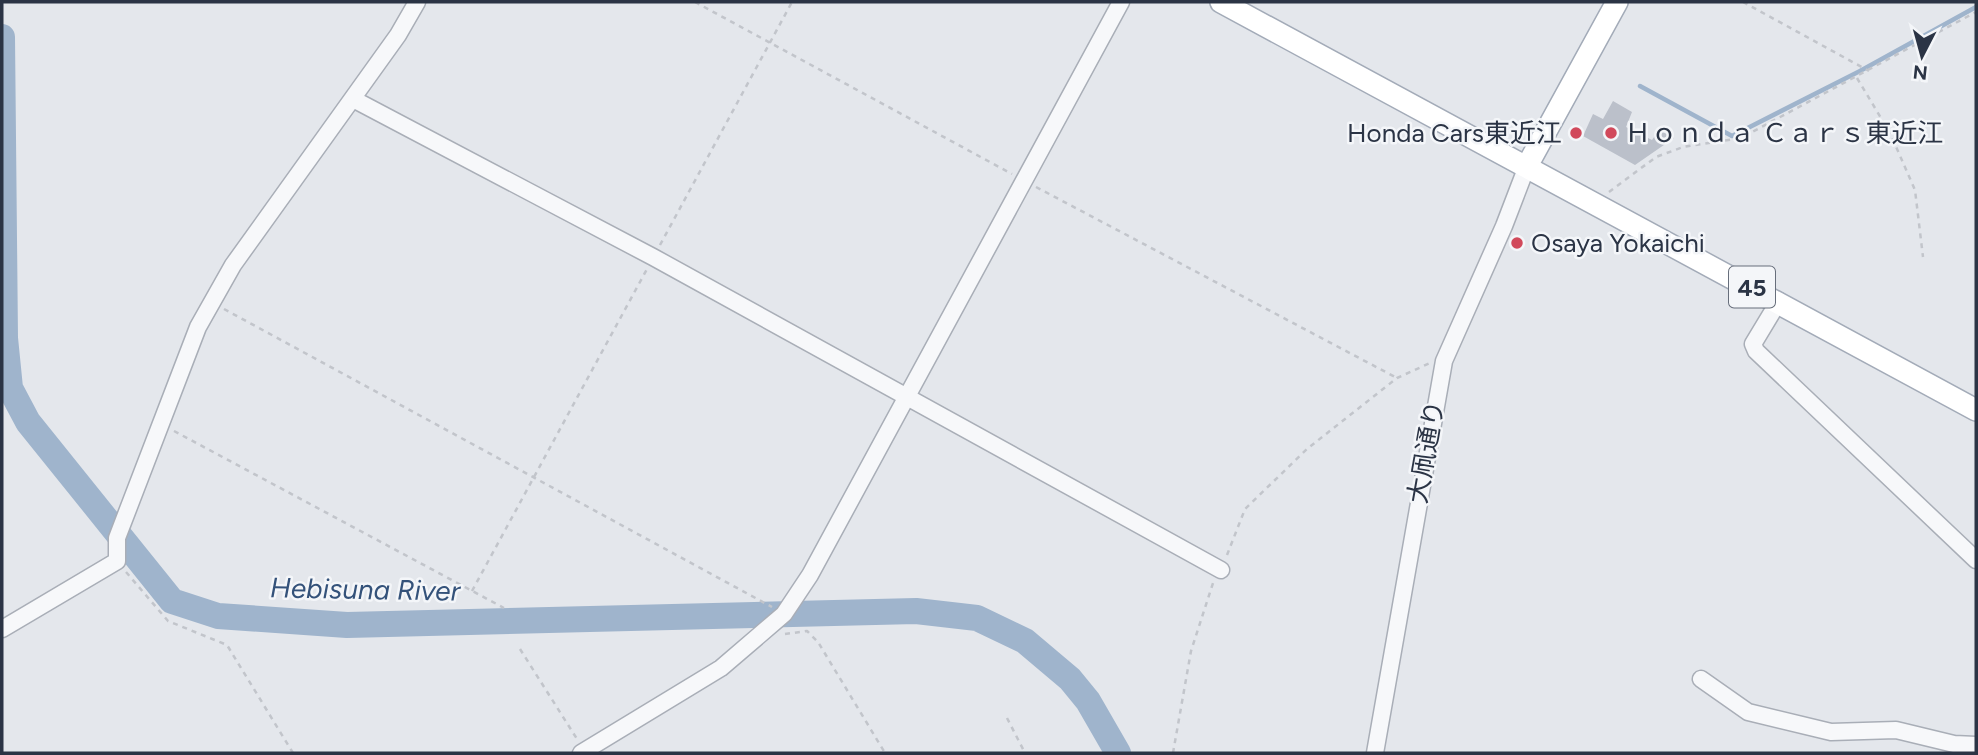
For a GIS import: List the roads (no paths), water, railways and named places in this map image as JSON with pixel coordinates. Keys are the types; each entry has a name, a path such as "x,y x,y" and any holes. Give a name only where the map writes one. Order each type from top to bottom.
{"main road":[{"path":"1221,2 1527,166 1617,2"},
{"name":"45","path":"1527,166 1976,410"}],"street":[{"path":"2,629 117,561 117,538 198,327 233,265 398,35 417,2"},
{"path":"583,752 721,668 785,614 810,575 1121,2"},
{"path":"353,99 653,257 1221,570"},
{"name":"大凧通り","path":"1375,753 1444,361 1504,226 1527,166"},
{"path":"1779,301 1753,344 1756,351 1976,560"},
{"path":"1700,679 1748,712 1831,732 1896,730 1954,744 1976,745"}],"waterway":[{"path":"1860,71 1976,7"},
{"name":"Hebisuna River","path":"2,37 5,338 10,388 28,422 172,601 218,616 347,625 916,611 977,618 1025,641 1070,679 1088,701 1118,753"},
{"path":"1640,86 1732,136 1860,71"}],"place":[{"name":"Honda Cars東近江","path":"1576,133"},
{"name":"Ｈｏｎｄａ Ｃａｒｓ東近江","path":"1611,133"},
{"name":"Osaya Yokaichi","path":"1517,243"}]}
